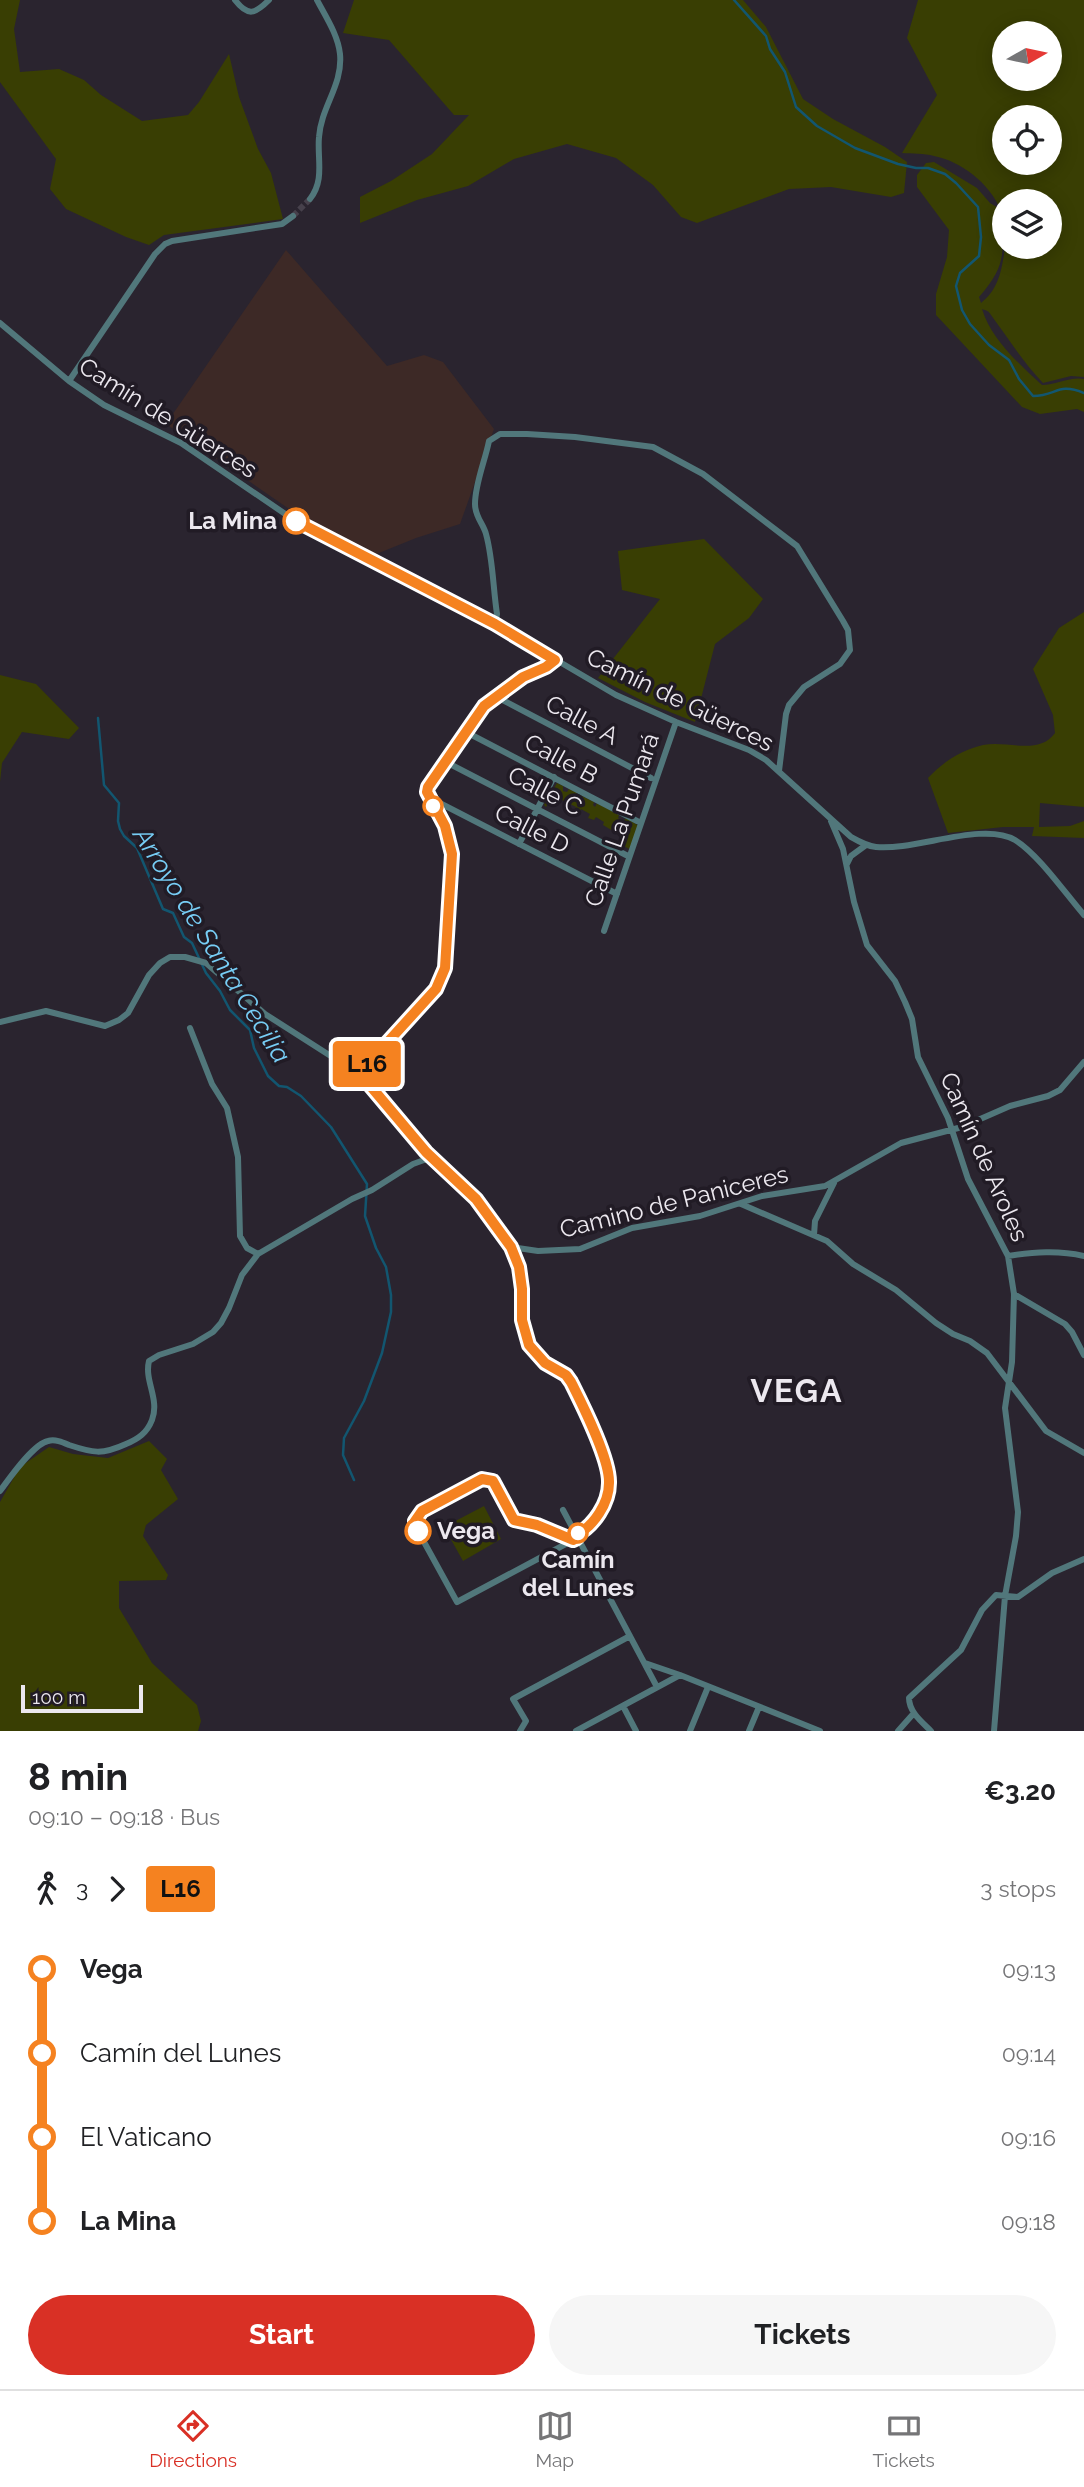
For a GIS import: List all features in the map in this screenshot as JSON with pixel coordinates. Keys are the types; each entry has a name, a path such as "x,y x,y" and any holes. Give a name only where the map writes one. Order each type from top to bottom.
{"street":[{"path":"235,0 242,9 250,12 258,10 269,0"},
{"path":"310,199 319,181 319,137 322,119 338,83 341,69 338,44 317,0"},
{"path":"69,381 155,254 165,244 282,224 293,216"},
{"name":"Camín de Güerces","path":"1,324 69,381 104,405 181,443 297,522 495,624 616,695 749,750 779,771 852,837 866,845"},
{"path":"495,624 497,614 489,547 476,513 475,502 489,441 500,435 575,437 653,447 663,452 703,474 789,538 802,554 848,630 850,650 845,659 804,687 789,705 779,771"},
{"path":"362,1076 366,1066 436,989 445,968 452,854 445,826 427,792 428,787 484,706 523,677 555,660"},
{"name":"Calle A","path":"495,696 652,778"},
{"name":"Calle La Pumará","path":"604,931 676,722"},
{"name":"Calle B","path":"466,732 637,821"},
{"name":"Calle C","path":"446,762 626,855"},
{"path":"519,844 554,778"},
{"name":"Calle D","path":"430,798 617,894"},
{"name":"Camín de Aroles","path":"830,819 843,849 854,902 867,945 895,981 905,1002 912,1019 918,1057 951,1129 968,1179 1008,1256 1014,1294 1005,1408 1018,1512 1005,1596 993,1731"},
{"path":"846,864 851,856 866,845 893,847 999,834 1023,845 1084,915"},
{"path":"0,1022 46,1011 105,1026 112,1024 128,1013 149,975 160,963 178,956 206,963 265,1014 362,1076 433,1160 467,1189 511,1247 519,1267 524,1334 537,1356 566,1375 571,1382 585,1409 609,1475 610,1485 602,1508 594,1521 575,1537 457,1602 418,1531 415,1521 422,1511 482,1479 493,1481 514,1520 575,1537"},
{"path":"190,1028 212,1084 228,1108 238,1157 240,1236 247,1248 258,1254"},
{"name":"Camino de Paniceres","path":"511,1247 538,1251 580,1249 632,1228 700,1216 762,1196 834,1183 901,1143 962,1127 1010,1105 1048,1096 1060,1090 1084,1062"},
{"path":"0,1491 37,1446 47,1441 54,1440 95,1452 104,1452 139,1439 146,1432 155,1411 149,1361 159,1354 193,1344 213,1332 229,1308 242,1275 258,1254 413,1164 433,1160"},
{"path":"814,1235 815,1221 834,1183"},
{"path":"740,1204 836,1247 853,1264 896,1290 936,1323 953,1334 970,1340 987,1353 1046,1431 1084,1452"},
{"path":"1008,1256 1037,1251 1084,1256"},
{"path":"1014,1294 1065,1324 1084,1354"},
{"path":"563,1510 657,1687"},
{"path":"931,1731 908,1703 911,1694 961,1650 982,1610 996,1595 1018,1597 1052,1573 1084,1559"},
{"path":"520,1731 526,1721 513,1699 630,1636"},
{"path":"644,1662 820,1731"},
{"path":"576,1731 680,1675"},
{"path":"690,1731 708,1687"},
{"path":"623,1706 636,1731"},
{"path":"749,1731 759,1707"},
{"path":"898,1731 914,1713"}],"shaded area":[{"path":"286,250 387,366 424,355 443,362 494,429 460,524 374,555 295,513 166,424"}],"green space":[{"path":"0,0 20,0 14,29 20,72 59,69 84,80 101,95 142,121 188,115 229,54 239,97 258,149 271,173 283,219 164,235 149,245 66,209 50,189 56,159 0,82"},
{"path":"354,0 743,0 766,27 803,99 907,162 904,193 891,197 831,187 789,189 697,223 681,217 653,185 616,158 567,144 514,159 468,186 417,200 360,223 360,197 391,181 432,154 469,115 454,115 389,40 343,33"},
{"path":"918,0 1084,0 1084,377 1071,376 1043,383 989,312 982,309 999,341 1042,385 1084,379 1084,412 1077,409 1040,414 1022,407 936,315 936,294 947,257 949,230 917,187 917,175 926,163 934,162 977,188 992,204 992,259 1001,259 994,277 979,297 981,303 996,285 1003,259 1062,259 1062,189 992,189 992,196 973,175 954,163 934,156 902,153 937,95 907,38"},
{"path":"704,539 763,599 749,618 715,644 695,722 645,702 598,678 660,599 622,590 618,551"},
{"path":"1084,612 1084,807 1040,803 1039,827 1070,826 1084,821 1084,838 1032,836 1034,827 1003,827 948,833 928,778 953,757 975,747 993,744 1031,746 1048,740 1055,733 1053,715 1033,669 1059,628"},
{"path":"0,675 36,684 79,728 69,739 22,732 2,763 0,782"},
{"path":"557,783 563,786 563,791 567,792 569,789 577,793 574,798 577,801 581,799 580,795 594,802 595,807 597,803 619,815 619,824 626,818 639,826 631,850 618,843 622,836 617,833 618,829 613,831 596,817 594,820 588,818 590,814 581,809 579,813 574,810 576,807 558,798 556,801 551,798 546,807 544,805"},
{"path":"149,1441 167,1459 161,1470 178,1499 146,1525 143,1536 168,1575 166,1580 119,1581 119,1608 152,1663 197,1705 201,1721 198,1731 0,1731 0,1502 20,1467 49,1447 73,1454 108,1458"},
{"path":"484,1506 501,1539 463,1561 444,1527"}],"waterway":[{"path":"734,0 766,36 770,49 785,72 796,107 817,126 855,148 898,164 928,168 945,174 978,207 981,237 979,256 960,273 956,286 962,310 970,324 989,345 1009,360 1019,379 1033,396 1062,389 1084,393"},
{"name":"Arroyo de Santa Cecilia","path":"98,718 104,785 119,803 120,829 137,848 163,909 173,913 184,937 192,943 206,973 230,1010 250,1030 254,1048 268,1076 279,1086 287,1087 301,1096 331,1127 367,1184 365,1216 386,1267 391,1312 382,1353 364,1401 344,1438 343,1455 354,1480"}],"tunnel":[{"path":"293,216 310,199"}],"bus line":[{"name":"L16","path":"296,521 495,624 555,660 523,677 484,706 428,787 427,792 445,826 452,854 445,968 436,989 362,1070 362,1076 433,1160 476,1199 516,1255 522,1289 524,1334 537,1356 566,1375 571,1382 597,1439 610,1485 594,1521 573,1540 537,1525 514,1520 493,1481 482,1479 422,1511 415,1521 418,1531"}],"place":[{"name":"La Mina","path":"296,521"},
{"name":"Vega","path":"418,1531"},
{"name":"Camín del Lunes","path":"578,1533"}],"district":[{"name":"VEGA","path":"797,1391"}]}
